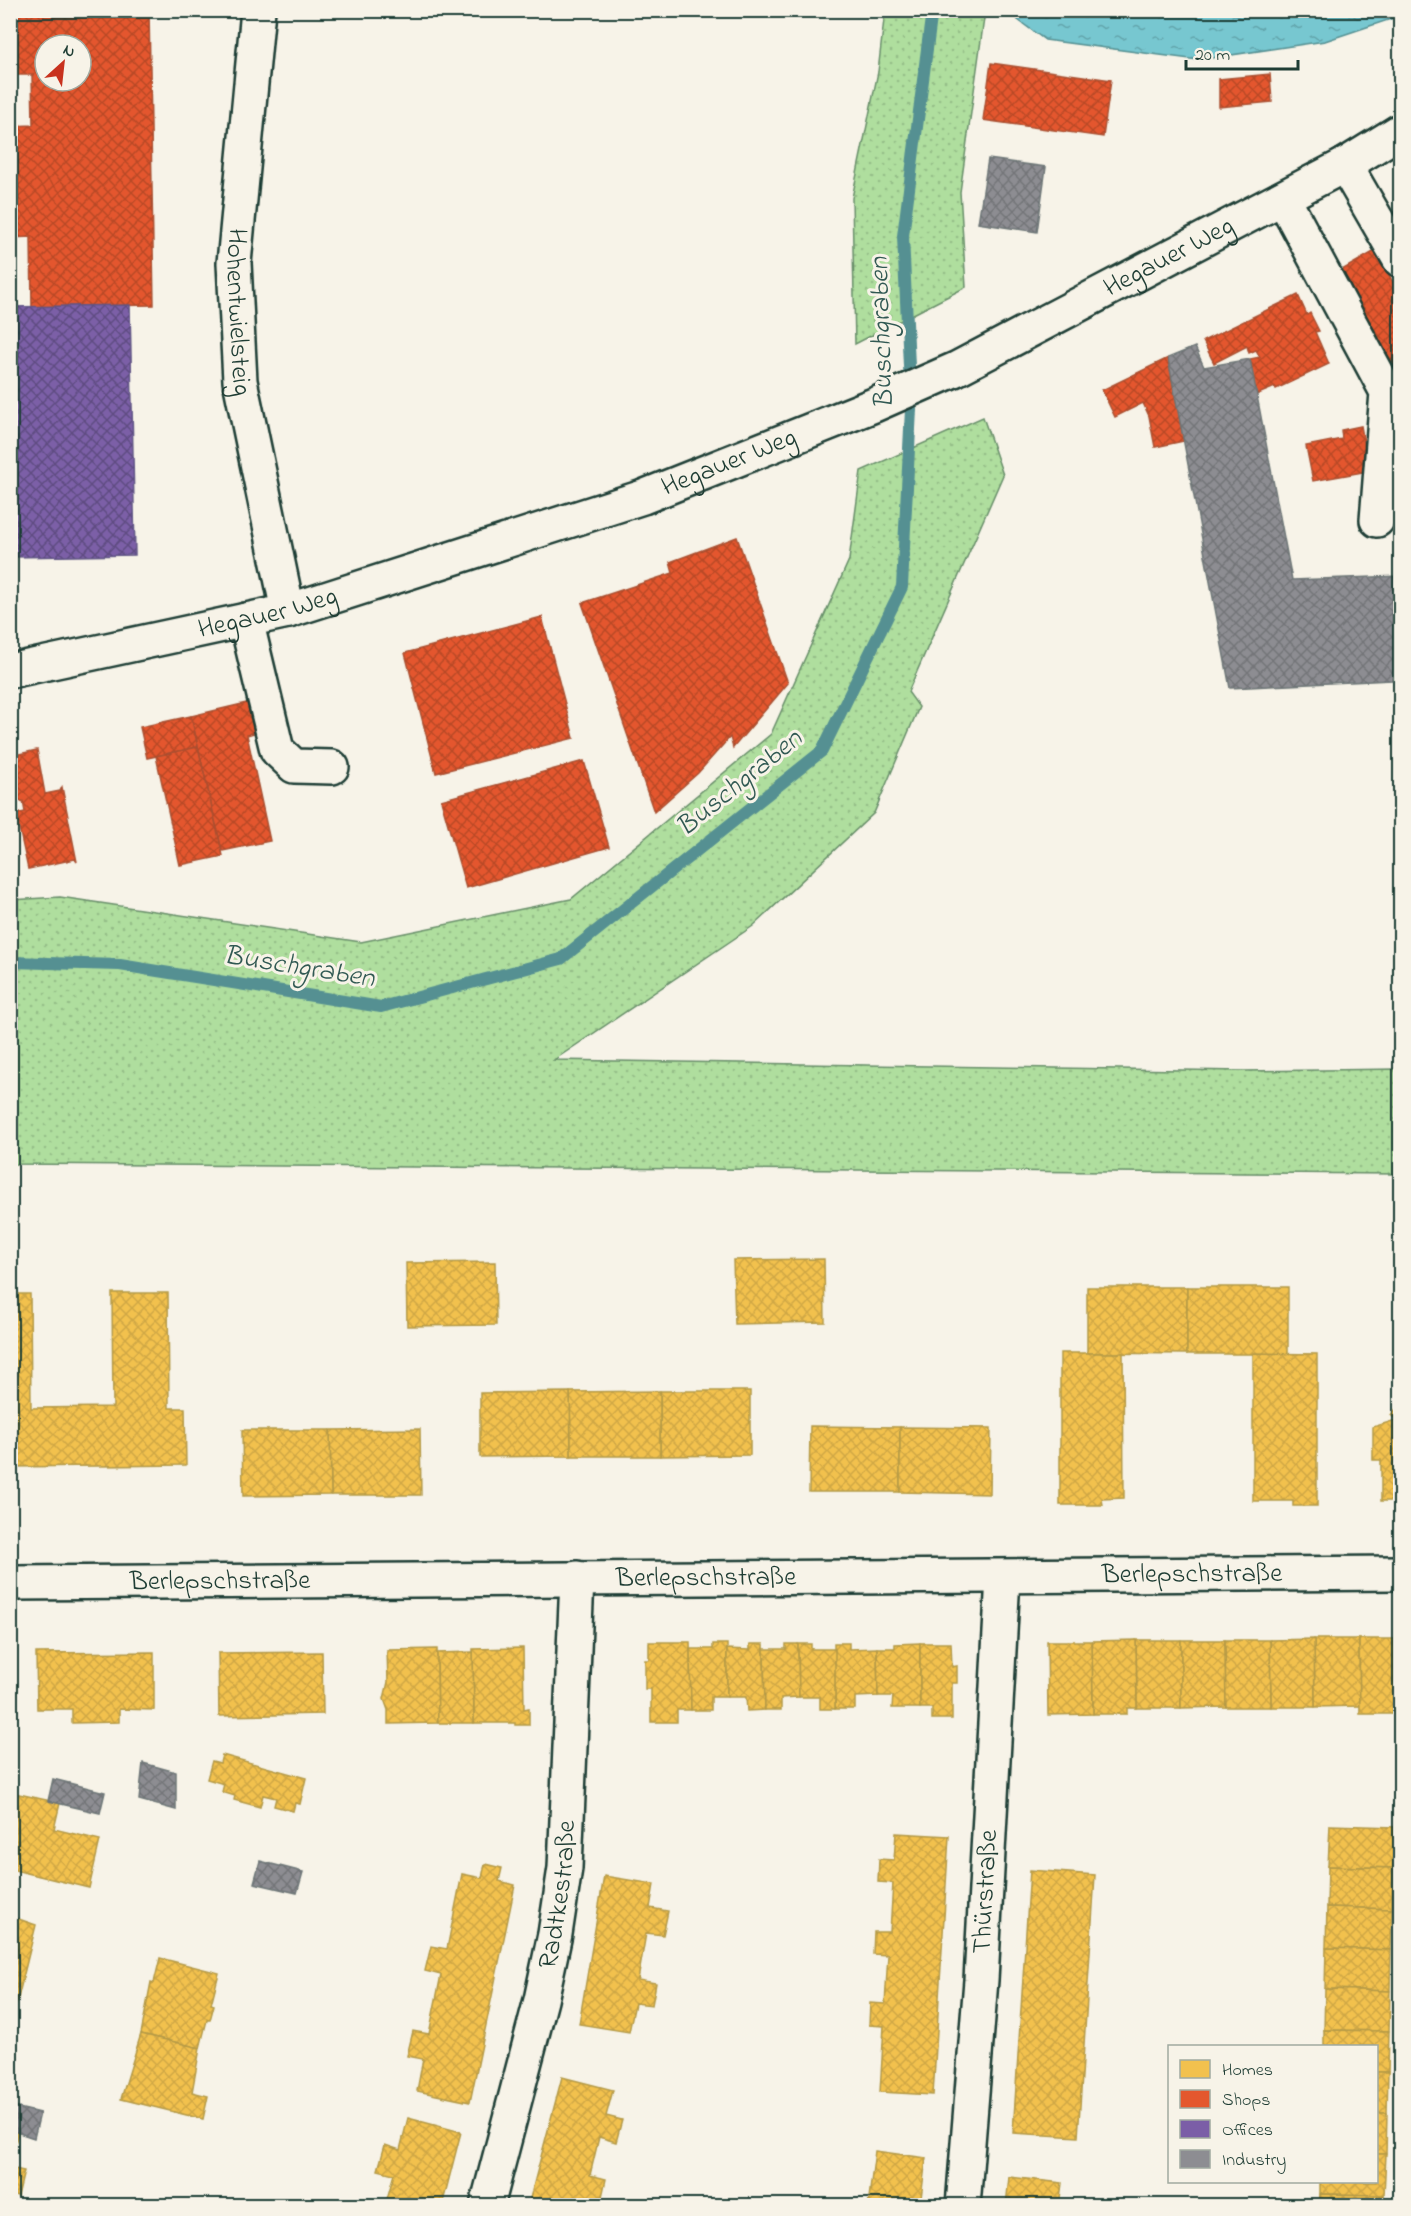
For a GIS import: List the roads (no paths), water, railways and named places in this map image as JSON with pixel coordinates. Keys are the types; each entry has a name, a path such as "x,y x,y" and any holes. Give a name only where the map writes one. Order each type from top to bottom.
{"street":[{"name":"Hohentwielsteig","path":"258,10 244,138 234,263 235,285 240,381 288,611"},
{"name":"Hegauer Weg","path":"10,671 288,611 643,497 874,405 956,369 1346,165 1401,131"},
{"path":"1346,165 1401,260"},
{"path":"1283,198 1387,392 1377,520"},
{"path":"246,620 277,750 294,766 332,767"},
{"name":"Berlepschstraße","path":"10,1583 1401,1573"},
{"name":"Thürstraße","path":"963,2205 981,1980 1003,1576"},
{"name":"Radtkestraße","path":"487,2205 541,2000 555,1934 565,1868 577,1578"}],"water":[{"path":"1400,10 1400,16 1325,41 1198,60 1045,40 1018,20 1012,11"}],"waterway":[{"name":"Buschgraben","path":"10,962 120,965 381,1007 561,959 822,751 902,587 911,409 903,236 932,10"}]}
